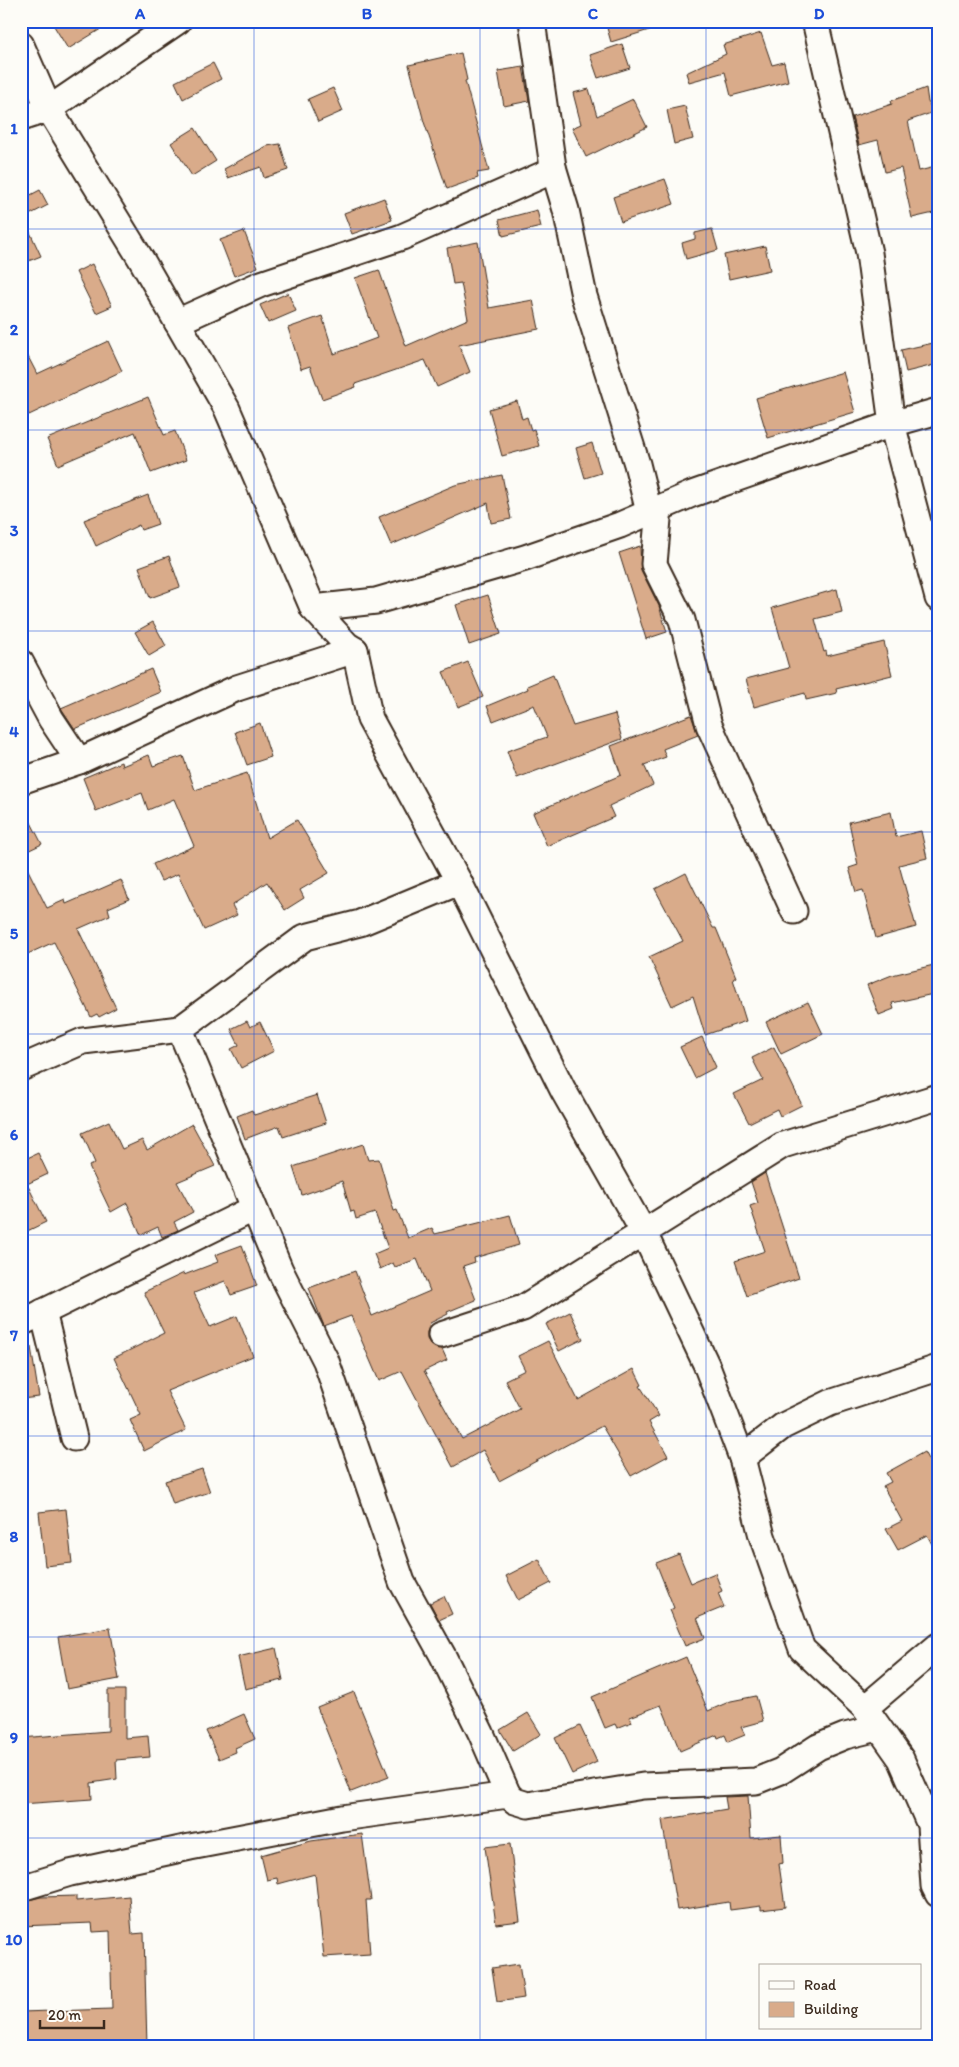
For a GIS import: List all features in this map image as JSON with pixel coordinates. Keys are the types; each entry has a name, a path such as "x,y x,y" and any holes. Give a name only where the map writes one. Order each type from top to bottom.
{"street":[{"path":"21,118 49,108 178,21"},
{"path":"532,21 553,167 566,210 584,296 637,464 654,510 654,564 682,620 710,725 754,828 794,911"},
{"path":"815,21 869,253 892,424 938,598"},
{"path":"21,45 49,108 227,409 313,608 347,646 355,650"},
{"path":"177,322 261,284 402,237 547,173 553,167"},
{"path":"313,608 385,599 525,558 620,525 692,494 892,424 938,411"},
{"path":"21,781 79,761 237,688 355,650"},
{"path":"355,650 370,719 459,882 563,1090 643,1231 706,1364 742,1458 762,1536 802,1649 872,1718 901,1759 930,1825 934,1886 938,1894"},
{"path":"21,663 51,719 79,761"},
{"path":"21,1068 83,1041 180,1029 305,938 360,923 459,882"},
{"path":"180,1029 253,1209 280,1270 326,1361 402,1582 443,1656 481,1733 508,1795 515,1801 528,1805 643,1786 756,1781 781,1771 818,1747 845,1736 872,1718 938,1646"},
{"path":"441,1335 523,1308 783,1145 938,1097"},
{"path":"21,1323 253,1209"},
{"path":"43,1312 74,1438"},
{"path":"742,1458 783,1426 830,1403 938,1368"},
{"path":"21,1888 70,1873 200,1845 342,1818 508,1795"}],"building":[{"path":"51,21 114,21 68,49"},
{"path":"605,21 665,21 665,25 611,42"},
{"path":"761,33 772,65 784,62 788,81 731,96 725,72 689,82 686,73 726,54 723,45"},
{"path":"622,44 630,68 598,78 590,55"},
{"path":"461,53 467,80 465,81 489,171 477,173 478,178 447,189 424,122 409,65"},
{"path":"213,63 221,79 183,99 175,82"},
{"path":"523,67 529,101 504,106 498,71"},
{"path":"333,88 343,111 318,122 308,99"},
{"path":"926,88 928,102 934,112 908,121 919,171 935,167 938,179 938,212 912,218 901,168 885,172 878,140 859,145 852,117 892,104 891,101"},
{"path":"589,89 597,116 633,99 647,127 586,157 572,128 581,124 573,93"},
{"path":"685,106 693,139 674,144 667,110"},
{"path":"195,128 216,161 192,176 171,143"},
{"path":"280,144 288,170 264,178 261,167 228,178 224,169 267,146"},
{"path":"665,179 674,204 621,222 613,197"},
{"path":"40,190 48,205 29,215 21,200"},
{"path":"384,198 392,220 352,234 344,213"},
{"path":"537,210 541,227 503,236 499,220"},
{"path":"21,213 41,256 21,264"},
{"path":"712,229 718,250 686,259 682,243 695,239 695,233"},
{"path":"244,231 258,267 234,276 220,240"},
{"path":"478,242 489,308 533,300 539,329 459,345 470,372 437,387 425,360 355,384 356,387 322,399 310,366 301,369 288,328 322,316 334,354 377,338 355,278 379,270 406,346 468,319 461,283 453,284 447,248"},
{"path":"765,246 770,270 729,279 724,255"},
{"path":"92,264 112,306 96,313 76,272"},
{"path":"288,293 296,311 268,323 260,305"},
{"path":"108,341 122,371 29,415 21,398 21,343 37,374"},
{"path":"938,342 938,364 906,372 901,350"},
{"path":"843,372 855,412 768,438 756,398"},
{"path":"148,397 164,435 175,431 186,460 151,473 135,432 58,465 47,439"},
{"path":"517,401 522,419 527,417 531,430 534,429 539,446 502,456 489,409"},
{"path":"592,443 601,473 585,478 576,448"},
{"path":"502,475 511,519 491,523 488,503 391,545 379,517 455,485"},
{"path":"148,495 158,524 141,530 139,525 96,546 84,520"},
{"path":"640,546 641,570 659,606 667,632 646,639 619,553"},
{"path":"169,556 180,587 150,598 139,567"},
{"path":"837,589 842,612 815,619 824,652 826,651 827,656 884,642 892,675 836,689 837,693 806,700 805,693 754,707 746,679 789,668 772,608"},
{"path":"488,595 501,634 469,645 456,605"},
{"path":"153,622 166,646 149,656 135,632"},
{"path":"468,662 483,697 458,707 443,672"},
{"path":"151,669 161,692 75,729 61,708"},
{"path":"553,675 573,726 615,714 622,739 517,778 507,751 547,737 534,705 493,721 487,706 528,689 527,686"},
{"path":"691,715 698,735 663,749 666,757 644,765 653,785 609,806 614,817 547,846 533,813 621,775 611,746"},
{"path":"260,723 271,757 247,765 235,732"},
{"path":"149,755 153,766 183,756 195,790 247,773 267,838 297,820 329,873 300,890 304,898 285,910 267,882 232,905 237,915 204,930 178,874 161,881 153,864 194,846 174,799 148,810 142,793 96,811 83,778 121,762 122,766"},
{"path":"21,803 42,844 21,854"},
{"path":"891,812 896,837 921,831 927,858 899,865 916,927 876,938 863,890 856,892 849,868 858,865 849,822"},
{"path":"21,856 47,908 65,900 66,904 121,880 129,899 108,908 110,915 78,929 116,1008 99,1017 97,1014 91,1017 54,942 21,957"},
{"path":"686,873 713,928 716,928 736,977 733,979 746,1021 705,1035 693,996 672,1006 649,957 683,941 655,889"},
{"path":"938,964 938,993 892,1003 894,1009 879,1015 867,985 892,975"},
{"path":"808,1002 823,1034 781,1054 766,1022"},
{"path":"247,1021 250,1027 260,1022 274,1051 241,1068 231,1049 239,1045 231,1029"},
{"path":"702,1037 716,1067 695,1078 680,1047"},
{"path":"774,1047 802,1105 780,1116 777,1109 749,1123 734,1094 763,1080 752,1058"},
{"path":"317,1095 326,1123 283,1137 279,1126 245,1139 237,1116 252,1110 254,1115"},
{"path":"109,1121 122,1149 142,1140 147,1150 192,1124 215,1166 177,1182 193,1212 174,1222 178,1230 162,1237 158,1227 141,1235 127,1203 111,1212 89,1166 95,1163 82,1133"},
{"path":"363,1144 368,1160 379,1159 394,1211 397,1210 408,1238 432,1228 435,1234 510,1215 519,1245 474,1258 475,1262 463,1266 476,1300 447,1312 448,1314 430,1323 427,1332 427,1339 431,1345 442,1349 447,1360 424,1371 462,1439 520,1409 505,1380 525,1370 518,1356 548,1341 578,1400 634,1369 642,1385 640,1386 659,1416 649,1422 668,1456 631,1476 602,1426 499,1481 483,1450 453,1467 402,1371 379,1381 351,1316 324,1326 309,1288 355,1271 372,1316 430,1291 417,1259 395,1267 393,1263 380,1269 374,1254 388,1248 375,1213 356,1219 354,1211 351,1212 342,1181 302,1195 293,1167"},
{"path":"38,1153 48,1174 27,1184 46,1222 21,1234 21,1161"},
{"path":"765,1173 799,1278 747,1296 735,1261 765,1251 750,1206 758,1203 751,1182"},
{"path":"242,1245 257,1286 231,1295 225,1281 194,1293 210,1327 237,1316 253,1356 167,1391 186,1430 144,1451 130,1420 141,1415 114,1358 164,1333 144,1292 184,1273 184,1275 218,1262 215,1255"},
{"path":"570,1312 583,1339 559,1351 546,1324"},
{"path":"31,1347 39,1397 21,1399 21,1348"},
{"path":"924,1452 938,1477 938,1555 927,1535 898,1550 886,1529 902,1521 883,1486 891,1482 886,1473"},
{"path":"202,1469 210,1492 173,1504 165,1481"},
{"path":"66,1509 72,1563 45,1566 39,1512"},
{"path":"679,1554 691,1583 715,1573 722,1591 718,1593 724,1607 697,1618 705,1638 685,1646 670,1610 674,1608 656,1563"},
{"path":"539,1559 551,1583 518,1600 506,1576"},
{"path":"444,1596 452,1614 439,1620 430,1603"},
{"path":"110,1628 119,1679 67,1689 58,1637"},
{"path":"276,1648 283,1680 245,1689 238,1657"},
{"path":"686,1657 708,1711 731,1701 756,1696 763,1721 741,1727 745,1735 728,1742 725,1735 718,1738 717,1735 680,1751 661,1705 630,1717 632,1722 617,1728 615,1724 605,1728 592,1697"},
{"path":"108,1690 125,1690 125,1738 148,1736 150,1757 116,1760 117,1779 91,1783 92,1799 21,1804 21,1738 108,1731"},
{"path":"354,1692 389,1777 351,1792 317,1707"},
{"path":"528,1713 541,1734 513,1751 500,1730"},
{"path":"244,1714 255,1739 235,1748 236,1752 219,1759 206,1731"},
{"path":"580,1726 597,1762 572,1774 555,1738"},
{"path":"748,1796 751,1838 781,1835 783,1863 779,1864 785,1907 761,1910 761,1906 730,1910 729,1902 677,1910 662,1820 727,1809 725,1797"},
{"path":"362,1834 371,1900 366,1900 370,1954 324,1957 315,1874 278,1884 277,1878 267,1880 261,1855 311,1841"},
{"path":"510,1844 520,1921 496,1924 485,1847"},
{"path":"76,1896 76,1901 129,1896 132,1934 144,1933 147,2046 22,2046 21,2012 112,2009 110,1931 93,1932 92,1923 21,1926 21,1902 41,1897"},
{"path":"519,1964 524,1998 497,2002 492,1968"}]}
